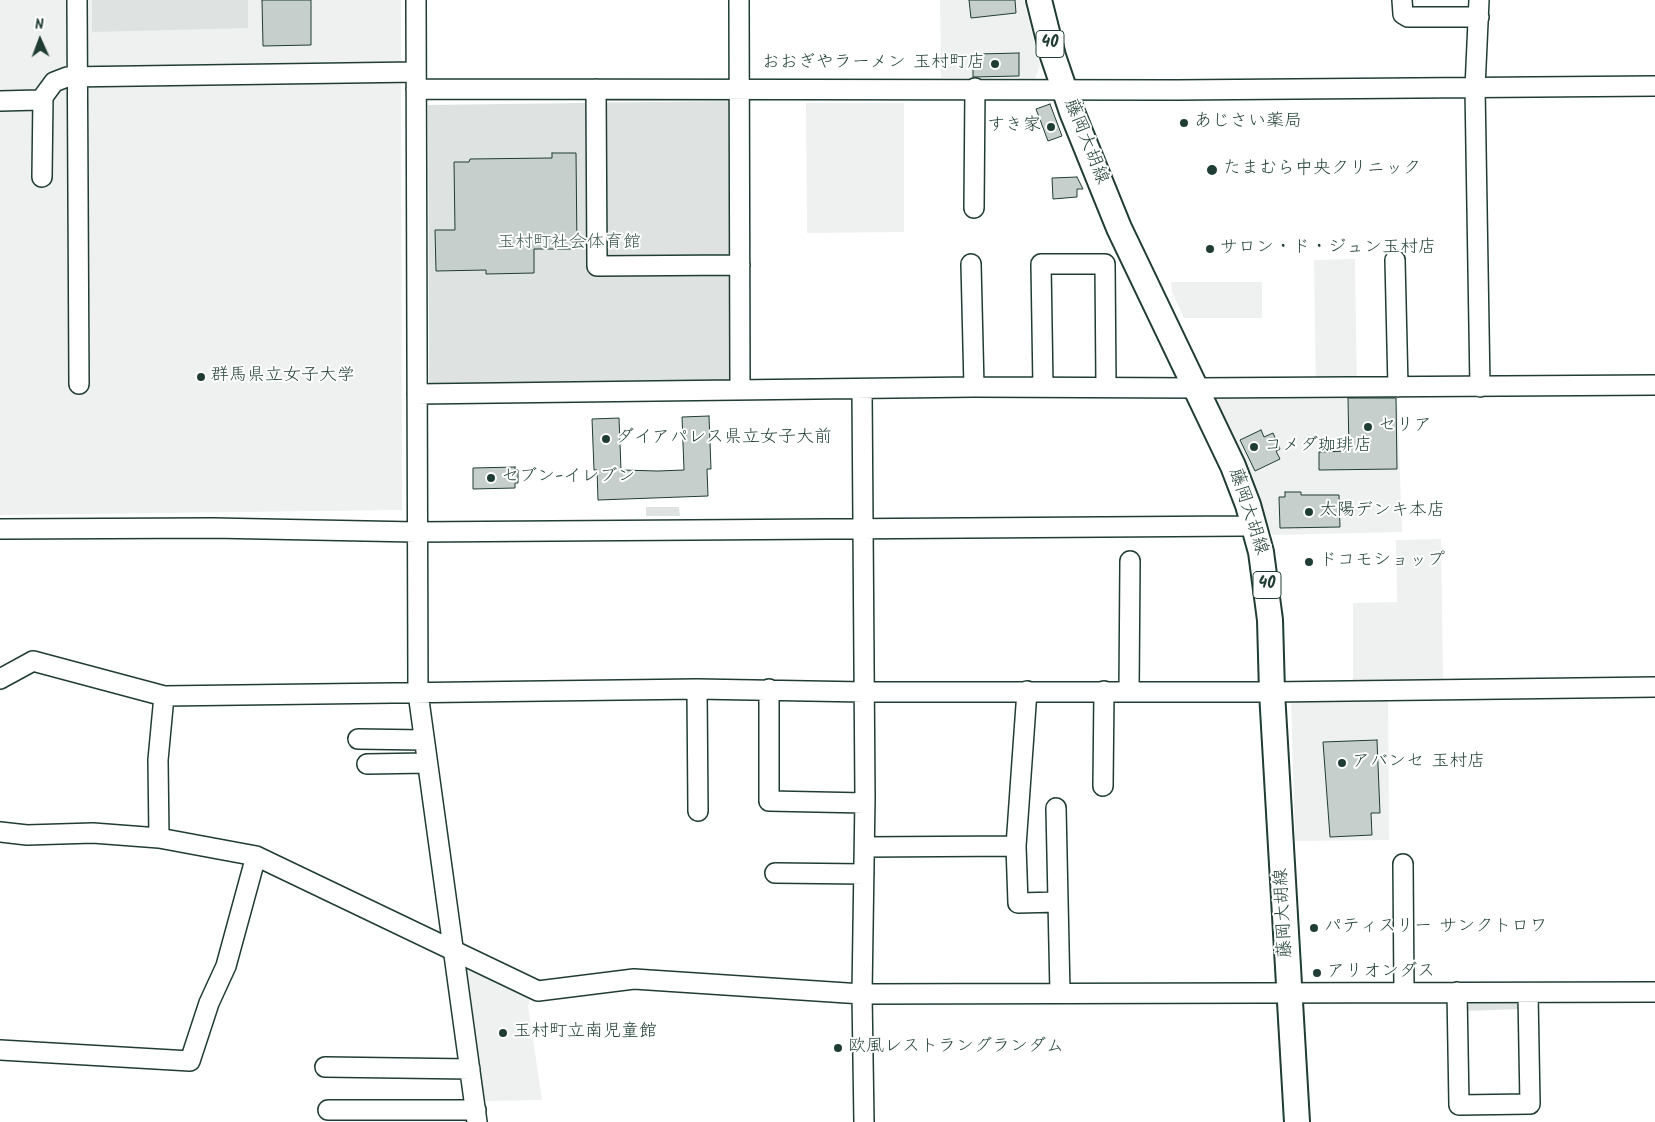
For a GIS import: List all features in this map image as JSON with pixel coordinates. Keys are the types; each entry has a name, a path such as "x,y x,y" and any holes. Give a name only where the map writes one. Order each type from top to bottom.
{"main road":[{"name":"藤岡大胡線","path":"1039,0 1063,88 1120,228 1234,466 1254,523 1266,574 1297,1122"}],"street":[{"path":"78,0 79,384"},
{"path":"328,1110 476,1116 418,693 416,532 416,0"},
{"path":"739,0 740,389"},
{"path":"1402,0 1403,14 1408,17 1479,8 1475,88 1480,386"},
{"path":"0,101 33,101 43,98 57,80 67,77 416,81 596,89 1655,86"},
{"path":"974,208 975,88"},
{"path":"596,89 597,266 740,265"},
{"path":"42,177 43,98"},
{"path":"1397,260 1398,387"},
{"path":"971,264 974,387"},
{"path":"1043,387 1042,264 1105,264 1106,386"},
{"path":"417,394 1106,386 1198,388 1655,385"},
{"path":"862,389 865,803 862,994 864,1122"},
{"path":"0,529 213,528 416,532 1242,526 1254,523"},
{"path":"1129,691 1130,561"},
{"path":"0,679 32,661 164,696 697,688 864,692 1272,692 1655,687"},
{"path":"697,688 698,811"},
{"path":"769,689 769,801 865,803"},
{"path":"1027,691 1016,846 1018,903 1058,902"},
{"path":"1103,786 1104,691"},
{"path":"159,838 158,760 164,696"},
{"path":"358,739 424,740"},
{"path":"367,764 427,764"},
{"path":"1056,808 1060,993"},
{"path":"0,832 27,835 93,833 159,838 256,856 538,990 634,979 862,994 1290,992 1528,994 1655,992"},
{"path":"865,847 1016,846"},
{"path":"0,1050 190,1060 209,1003 226,966 256,856"},
{"path":"1403,864 1404,992"},
{"path":"776,874 864,874"},
{"path":"1457,992 1458,1105 1530,1104 1528,994"},
{"path":"324,1067 470,1069"}],"shaded area":[{"name":"群馬県立女子大学","path":"0,0 401,0 402,510 0,515"},
{"path":"940,0 1024,0 1040,66 1035,78 941,78"},
{"path":"806,103 904,103 904,232 807,233"},
{"path":"1355,259 1357,392 1397,392 1402,532 1272,535 1249,472 1211,393 1316,393 1314,260"},
{"path":"1171,282 1262,282 1262,318 1184,318 1172,292"},
{"path":"1441,539 1443,681 1388,682 1389,840 1295,841 1291,697 1353,697 1353,603 1397,602 1396,540"},
{"path":"466,964 531,994 528,1006 542,1100 485,1101"}],"green space":[{"path":"92,0 248,0 248,28 92,32"},
{"name":"玉村町社会体育館","path":"730,101 734,382 429,385 428,105"},
{"path":"646,507 679,507 680,516 646,516"},
{"path":"1472,1000 1515,1000 1522,1009 1464,1011"}],"building":[{"path":"262,0 311,0 311,45 263,46"},
{"path":"969,0 1015,0 1016,13 971,18"},
{"path":"1019,53 1019,76 973,77 973,64 978,64 978,54"},
{"path":"1050,104 1062,136 1048,141 1036,109"},
{"path":"552,153 576,153 577,249 534,249 534,273 486,274 486,270 436,271 435,230 455,230 454,162 469,162 470,159 552,158"},
{"path":"1077,177 1083,189 1077,189 1077,197 1053,199 1052,178"},
{"path":"1348,398 1396,398 1397,469 1319,470 1319,452 1349,451"},
{"name":"ダイアパレス県立女子大前","path":"709,416 711,469 707,469 708,496 598,500 597,470 594,470 592,419 619,418 621,470 658,471 684,470 682,417"},
{"path":"1261,430 1264,437 1273,433 1280,449 1276,451 1280,459 1255,471 1240,440"},
{"path":"515,467 515,470 518,470 518,483 515,483 515,488 473,489 473,468"},
{"name":"太陽デンキ本店","path":"1285,492 1301,492 1301,495 1339,495 1340,527 1280,528 1279,497 1285,497"},
{"path":"1377,740 1380,813 1371,813 1372,835 1330,837 1323,742"}],"place":[{"name":"おおぎやラーメン 玉村町店","path":"995,64"},
{"name":"あじさい薬局","path":"1184,123"},
{"name":"すき家","path":"1051,127"},
{"name":"たまむら中央クリニック","path":"1212,170"},
{"name":"サロン・ド・ジュン玉村店","path":"1210,249"},
{"name":"群馬県立女子大学","path":"201,377"},
{"name":"セリア","path":"1368,427"},
{"name":"ダイアパレス県立女子大前","path":"606,439"},
{"name":"コメダ珈琲店","path":"1254,447"},
{"name":"セブン-イレブン","path":"491,478"},
{"name":"太陽デンキ本店","path":"1309,512"},
{"name":"ドコモショップ","path":"1309,562"},
{"name":"アバンセ 玉村店","path":"1342,763"},
{"name":"パティスリー サンクトロワ","path":"1314,928"},
{"name":"アリオンダス","path":"1317,973"},
{"name":"玉村町立南児童館","path":"503,1033"},
{"name":"欧風レストラングランダム","path":"838,1048"}]}
